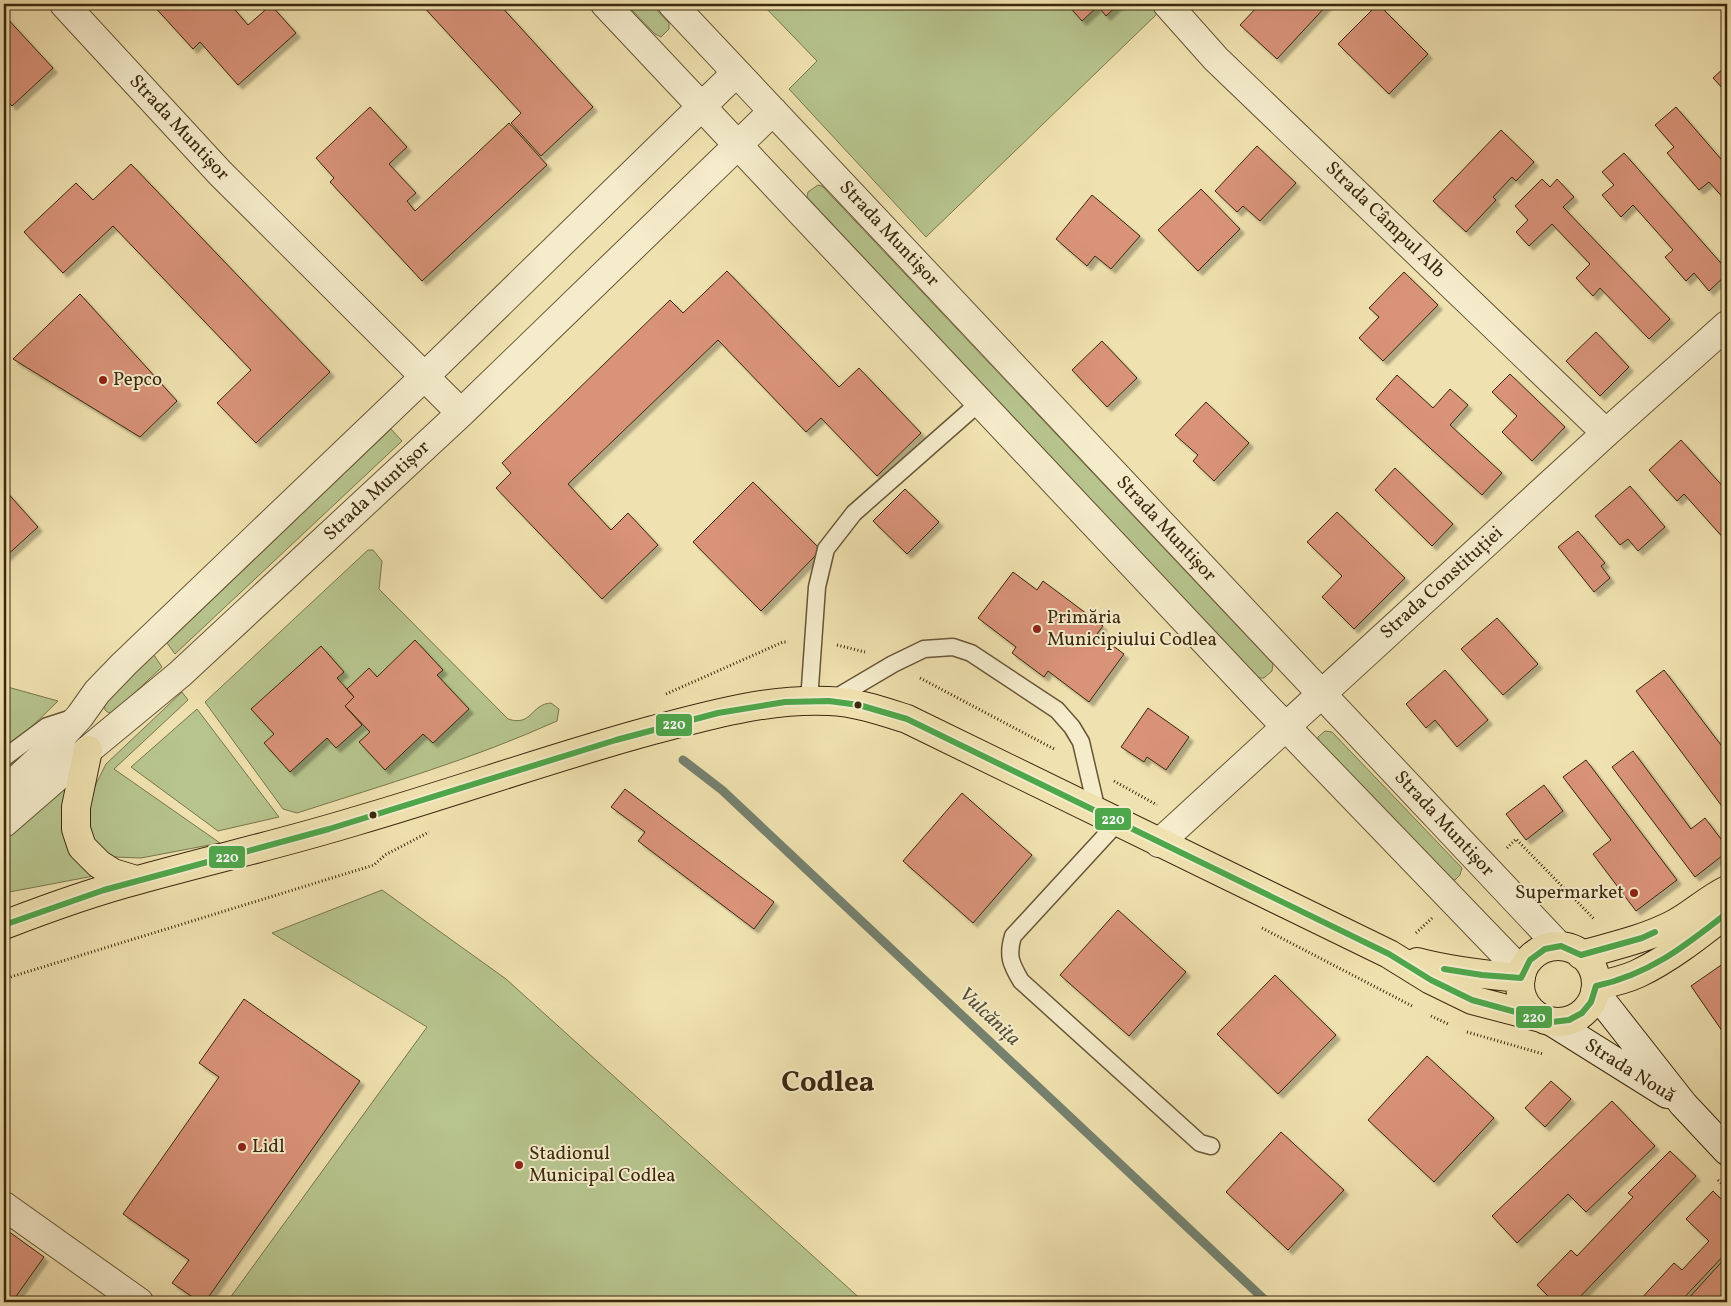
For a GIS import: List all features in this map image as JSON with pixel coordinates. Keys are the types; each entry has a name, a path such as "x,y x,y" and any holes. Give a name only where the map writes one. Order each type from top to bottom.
{"highway":[{"path":"4,925 62,903 136,880 354,822 592,747 697,718 779,703 820,701 871,707 907,718 1389,954 1431,980 1472,1000 1546,1020 1569,1020 1584,1012 1591,1003 1596,989 1592,968 1570,951"},
{"path":"88,750 76,807 76,829 82,846 99,864 113,873 136,880"},
{"path":"1546,1020 1531,1011 1524,1001 1521,990 1522,975 1528,961 1536,954 1547,948 1570,951 1642,938 1694,912 1727,890"},
{"path":"4,906 62,903"},
{"path":"1596,989 1637,974 1662,960 1727,914"},
{"path":"1389,954 1448,970 1482,975 1522,975"}],"street":[{"name":"Strada Muntișor","path":"64,4 220,173 461,414"},
{"path":"605,4 1522,975"},
{"name":"Strada Muntișor","path":"672,4 1320,694 1570,951"},
{"name":"Strada Câmpul Alb","path":"1167,4 1216,59 1606,433"},
{"path":"4,792 51,748 80,716 97,692 124,664 424,377 736,72"},
{"name":"Strada Muntișor","path":"4,823 180,674 461,414 773,112"},
{"name":"Strada Constituției","path":"1159,843 1606,433 1727,325"},
{"name":"Strada Nouă","path":"1596,989 1683,1104 1727,1151"},
{"name":"Strada Nouă","path":"1546,1020 1683,1104"},
{"path":"4,1206 140,1302"}],"lane":[{"path":"980,402 854,513 826,550 817,587 820,701 924,649 953,647 971,653 1056,710 1072,727 1081,742 1107,816 1013,936 1009,950 1012,966 1021,981 1200,1143 1210,1146"},
{"path":"4,758 47,726 80,716"}],"path":[{"path":"4,979 374,865 385,856 436,830"},
{"path":"1516,839 1594,920 1601,923"},
{"path":"1257,925 1417,1008"},
{"path":"1426,1013 1452,1025"},
{"path":"1461,1029 1478,1036 1551,1056"},
{"path":"1715,1176 1727,1189"}],"green space":[{"path":"626,4 651,4 669,23 669,29 661,37 655,34"},
{"path":"762,4 1152,4 1159,12 926,237 789,89 817,61"},
{"path":"818,185 822,186 1273,664 1272,671 1264,678 1259,678 807,197 808,192"},
{"path":"391,429 402,441 175,654 167,643"},
{"path":"368,550 373,550 382,561 379,589 508,719 522,720 544,704 551,703 559,709 557,721 461,759 363,792 297,813 283,809 205,702"},
{"path":"154,655 162,667 114,712 109,713 105,710 104,702"},
{"path":"4,686 58,701 13,745 4,749"},
{"path":"182,692 188,700 114,769 220,843 141,858 115,857 104,853 97,847 88,824 87,814 93,790 106,764"},
{"path":"197,709 279,817 218,831 131,767"},
{"path":"1325,731 1332,732 1462,868 1460,875 1455,880 1449,879 1318,742 1318,737"},
{"path":"70,779 67,847 80,864 99,875 4,893 4,839"},
{"name":"Stadionul Municipal Codlea","path":"382,890 506,979 864,1302 227,1302 427,1027 272,933"}],"building":[{"path":"152,4 230,4 248,25 271,5 296,33 238,85 200,42 193,49"},
{"path":"421,4 499,4 593,107 541,156 511,123 521,113"},
{"path":"1067,4 1119,4 1106,16 1098,6 1082,21"},
{"path":"1260,4 1328,4 1277,59 1240,25"},
{"path":"1378,4 1428,54 1389,94 1338,44"},
{"path":"4,15 53,68 12,106 4,97"},
{"path":"1727,65 1727,93 1713,78"},
{"path":"370,107 407,147 389,164 416,193 407,201 415,211 509,123 547,165 422,281 330,182 334,178 316,158"},
{"path":"1676,107 1727,166 1727,202 1709,182 1699,190 1667,153 1674,147 1655,125"},
{"path":"1501,130 1534,162 1516,181 1512,177 1493,197 1496,200 1466,232 1433,201"},
{"path":"1257,146 1296,183 1260,221 1243,206 1237,212 1215,191"},
{"path":"1624,153 1727,270 1727,274 1709,291 1694,273 1686,281 1665,257 1673,250 1633,205 1621,217 1602,195 1614,185 1602,172"},
{"path":"131,164 330,372 256,443 217,403 251,370 113,226 63,273 24,232 76,183 93,200"},
{"path":"1542,179 1550,187 1557,179 1574,197 1563,207 1670,319 1649,339 1600,288 1593,296 1576,278 1590,264 1552,224 1529,246 1516,232 1528,220 1515,206"},
{"path":"1201,189 1240,229 1198,271 1158,230"},
{"path":"1092,195 1140,236 1111,269 1095,256 1087,266 1056,239"},
{"path":"727,271 839,387 859,368 921,433 877,476 821,418 806,432 718,340 568,484 611,530 628,513 658,545 602,599 496,488 511,473 502,463 670,300 683,313"},
{"path":"1404,272 1438,305 1383,361 1359,338 1379,317 1369,308"},
{"name":"Pepco","path":"80,294 177,401 140,437 13,359"},
{"path":"1596,332 1629,367 1600,396 1566,361"},
{"path":"1102,341 1137,378 1107,407 1072,370"},
{"path":"1510,374 1565,427 1532,461 1502,432 1517,416 1492,392"},
{"path":"1397,375 1433,408 1450,389 1468,405 1450,425 1502,473 1482,495 1376,399"},
{"path":"1206,402 1249,443 1214,481 1193,461 1198,455 1175,435"},
{"path":"1681,440 1727,491 1727,542 1684,494 1677,501 1649,470"},
{"path":"1395,468 1453,524 1432,546 1375,490"},
{"path":"753,482 821,550 761,611 693,542"},
{"path":"1630,486 1665,527 1638,551 1628,539 1620,545 1595,516"},
{"path":"4,489 38,527 4,558"},
{"path":"905,489 939,522 907,554 873,521"},
{"path":"1337,512 1405,578 1354,629 1322,597 1342,576 1307,542"},
{"path":"1578,531 1605,563 1601,566 1610,578 1594,592 1558,547"},
{"path":"1013,572 1037,590 1043,581 1103,626 1097,634 1124,654 1089,702 1048,671 1044,677 1012,653 1016,647 978,618"},
{"path":"1497,618 1538,664 1503,695 1461,649"},
{"path":"415,640 443,670 437,675 469,709 433,743 423,734 385,770 359,742 370,732 345,706 354,697 347,689 369,668 377,677"},
{"path":"321,646 344,672 337,678 354,697 345,706 362,725 336,748 327,738 290,772 264,743 274,734 251,709"},
{"path":"1727,659 1727,670 1722,664"},
{"path":"1445,670 1488,720 1457,747 1435,720 1426,728 1406,704"},
{"path":"1664,670 1727,753 1727,813 1636,691"},
{"path":"1148,708 1189,737 1166,770 1147,757 1144,762 1121,747"},
{"path":"1633,751 1691,829 1705,818 1727,847 1727,852 1695,877 1612,767"},
{"path":"1586,760 1677,880 1636,911 1593,854 1611,840 1563,777"},
{"path":"1544,785 1563,811 1526,840 1506,814"},
{"path":"625,789 774,902 754,929 638,841 645,832 611,807"},
{"path":"962,793 1032,855 973,923 903,861"},
{"path":"1118,910 1186,972 1129,1036 1060,975"},
{"path":"1727,961 1727,1038 1691,986"},
{"path":"1275,975 1336,1035 1278,1094 1217,1034"},
{"name":"Lidl","path":"244,999 360,1081 205,1302 200,1302 172,1283 189,1260 123,1214 219,1077 199,1063"},
{"path":"1427,1056 1494,1118 1434,1182 1368,1120"},
{"path":"1551,1081 1571,1099 1545,1127 1525,1108"},
{"path":"1612,1101 1655,1146 1586,1212 1568,1194 1517,1243 1492,1216"},
{"path":"1281,1132 1344,1190 1288,1250 1226,1192"},
{"path":"1670,1151 1696,1176 1575,1302 1554,1302 1537,1285 1571,1250 1577,1256 1633,1197 1628,1193"},
{"path":"1713,1191 1727,1205 1727,1252 1680,1302 1638,1302 1674,1263 1682,1270 1709,1241 1686,1219"},
{"path":"8,1231 44,1257 12,1302 4,1302 4,1238"},
{"path":"1727,1256 1727,1302 1689,1302 1687,1300"}],"waterway":[{"name":"Vulcănița","path":"683,760 722,790 1267,1302"}],"transit line":[{"name":"220","path":"4,925 104,890 329,829 616,740 718,713 785,702 829,701 859,705 907,719 1389,954 1431,980 1472,1000 1552,1022 1569,1020 1582,1013 1591,1002 1596,986 1615,981 1650,966 1696,937 1727,913"},
{"name":"220","path":"1444,969 1482,975 1521,978 1530,960 1545,949 1561,946 1581,955 1642,938 1655,932"}],"place":[{"name":"Pepco","path":"103,380"},
{"name":"Primăria Municipiului Codlea","path":"1037,629"},
{"name":"Supermarket","path":"1634,893"},
{"name":"Lidl","path":"242,1147"},
{"name":"Stadionul Municipal Codlea","path":"519,1165"}],"district":[{"name":"Codlea","path":"828,1083"}]}
